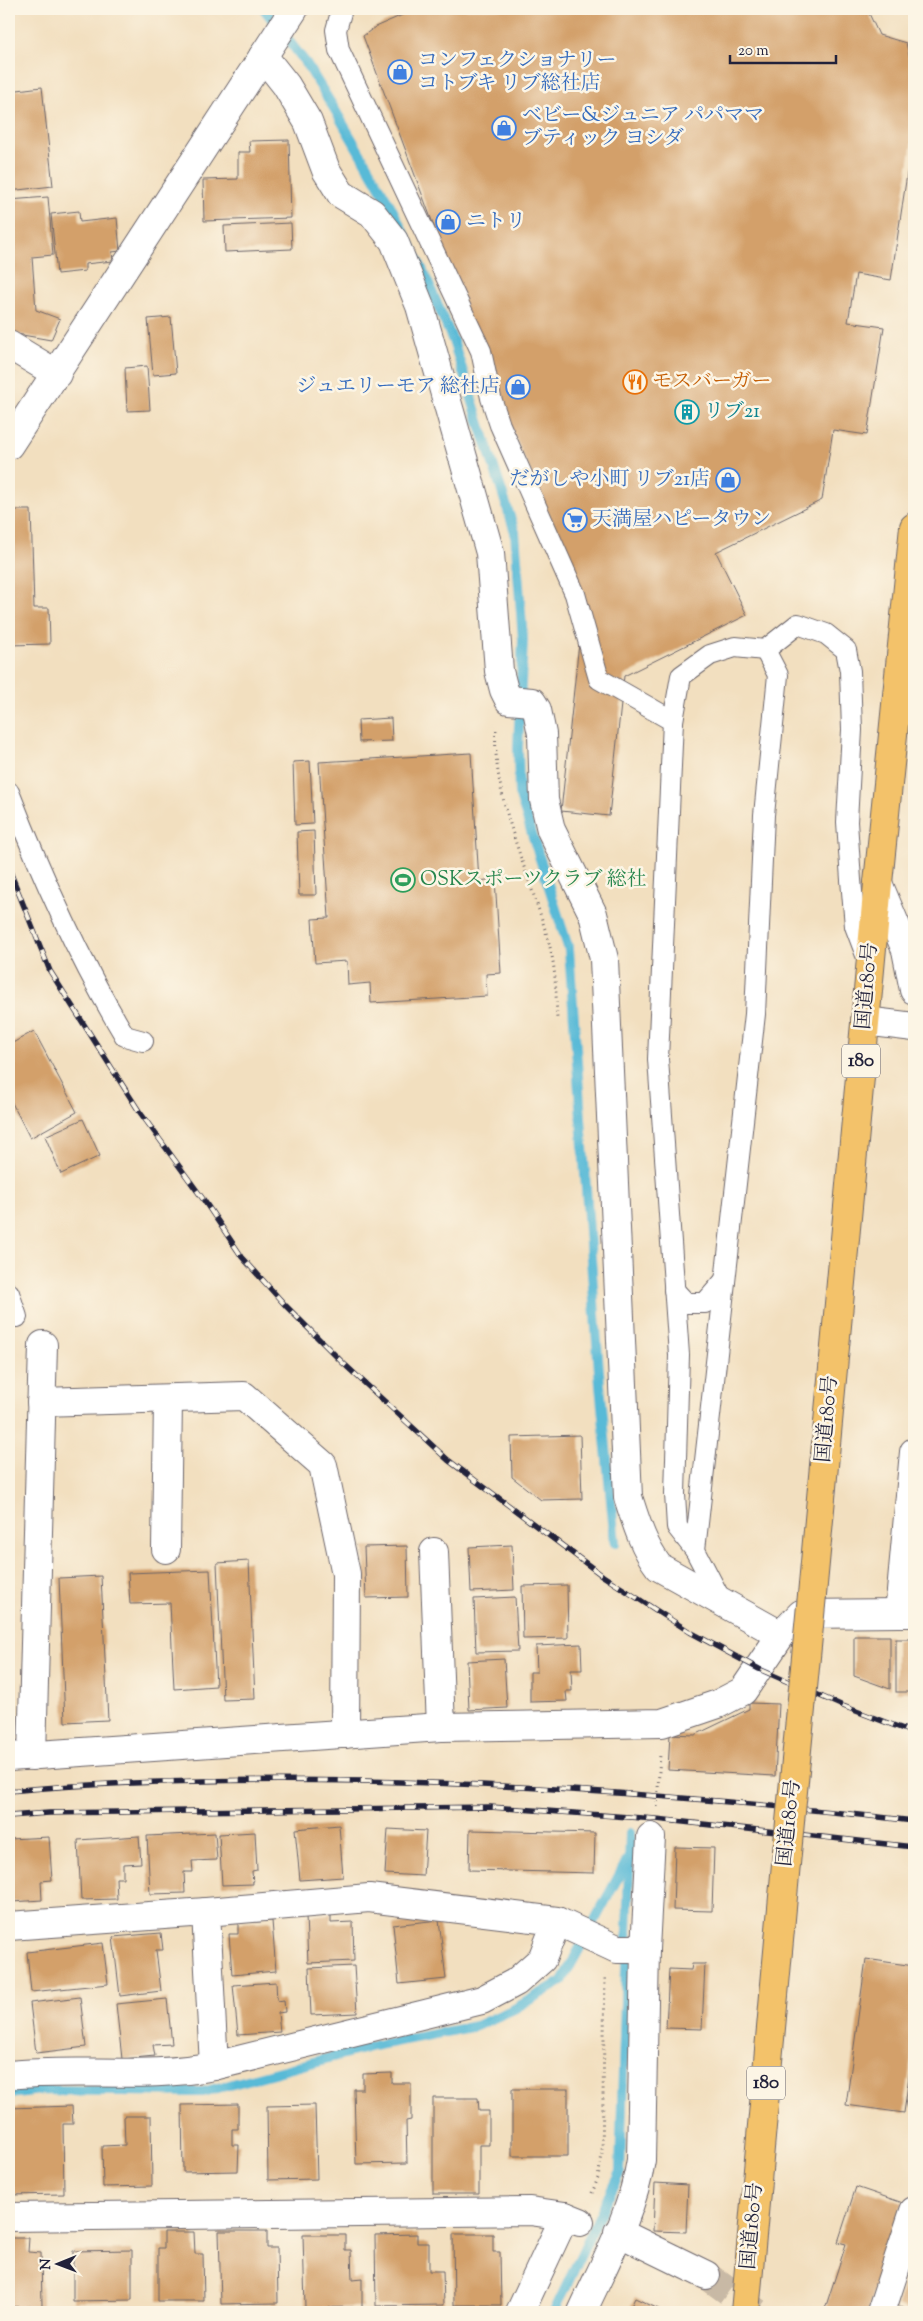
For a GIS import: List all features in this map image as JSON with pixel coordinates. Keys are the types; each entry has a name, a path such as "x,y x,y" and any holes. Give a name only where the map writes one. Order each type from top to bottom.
{"highway":[{"name":"国道180号","path":"745,2312 870,967 914,527"}],"street":[{"path":"9,445 293,10"},
{"path":"267,50 308,122 326,170 341,194 372,213 394,241 420,306 490,553 499,671 515,697 537,710 542,734 544,800 551,830 593,914 604,959 628,1497 637,1527 650,1555 659,1567 782,1635"},
{"path":"9,345 57,374"},
{"path":"878,883 906,950 914,990"},
{"path":"865,1021 914,1027"},
{"path":"43,1345 20,1756 441,1727 662,1723 718,1704 743,1691 782,1635 801,1614 906,1613 914,1452"},
{"path":"41,1402 244,1396 323,1465 346,1574 345,1734"},
{"path":"166,1548 168,1399"},
{"path":"434,1552 441,1727"},
{"path":"582,2312 618,2232 638,2181 641,2160 622,1947 651,1837"},
{"path":"9,1926 369,1898 565,1924 622,1947"},
{"path":"206,1912 214,2066"},
{"path":"9,2075 44,2072 188,2072 482,2000 516,1982 542,1959 565,1924"},
{"path":"881,2312 914,2211"},
{"path":"9,2217 530,2212 572,2219 520,2312"},
{"path":"618,2232 706,2275"}],"lane":[{"path":"342,9 336,30 339,50 481,351 491,398 500,425 576,594 599,679 673,722"},
{"path":"722,1602 695,1550 677,1526 674,1494 679,1355 658,1059 673,722 681,676 710,655 735,647 766,650 798,624 826,634 846,650 850,671 852,730 846,822 850,880 855,926 870,967"},
{"path":"695,1550 755,1014 764,815 778,674 766,650"},
{"path":"9,792 41,876 95,987 125,1036 143,1041"},
{"path":"674,1290 686,1303 705,1303 725,1280"},
{"path":"9,1293 17,1317"}],"path":[{"path":"515,697 495,742 508,816 550,947 555,975 557,1019"},
{"path":"651,1837 656,1832 662,1723"},
{"path":"572,2219 598,2178 602,2155 605,1973 622,1947"}],"building":[{"name":"リブ21","path":"416,9 867,9 879,35 906,43 914,74 914,128 891,280 856,274 848,322 884,327 867,435 833,430 822,500 716,552 747,615 624,676 609,816 561,811 584,596 497,395 363,36 375,27"},
{"path":"42,87 53,186 9,191 9,91"},
{"path":"289,140 291,218 204,221 203,180 238,179 238,152 250,152 249,141"},
{"path":"48,197 53,255 32,257 36,310 60,319 51,340 11,333 9,299 9,254 14,253 9,200"},
{"path":"79,211 80,222 117,218 120,251 112,252 113,261 85,264 85,271 57,274 51,214"},
{"path":"291,223 292,249 225,252 224,226"},
{"path":"171,317 176,373 153,375 148,319"},
{"path":"147,366 150,410 127,411 125,368"},
{"path":"9,510 31,510 34,608 49,608 50,644 9,645"},
{"path":"391,718 392,741 359,742 358,720"},
{"path":"471,753 479,881 495,879 501,973 486,974 487,996 371,1003 370,983 348,985 347,961 315,963 312,919 329,918 319,762"},
{"path":"310,761 313,824 295,825 293,762"},
{"path":"314,831 316,895 299,895 297,832"},
{"path":"34,1031 77,1112 30,1138 9,1097 9,1045"},
{"path":"83,1119 100,1156 61,1174 45,1136"},
{"path":"580,1435 582,1499 541,1500 512,1477 511,1437"},
{"path":"512,1545 514,1590 471,1592 469,1547"},
{"path":"407,1546 408,1597 366,1598 364,1547"},
{"path":"249,1561 255,1699 223,1700 217,1563"},
{"path":"210,1570 216,1686 174,1689 170,1603 130,1604 128,1573"},
{"path":"101,1576 108,1720 65,1722 59,1578"},
{"path":"567,1585 568,1638 523,1639 522,1586"},
{"path":"515,1597 518,1651 476,1652 474,1599"},
{"path":"854,1636 890,1636 890,1689 854,1676"},
{"path":"896,1639 914,1639 914,1692 896,1692"},
{"path":"581,1644 582,1670 571,1670 572,1691 566,1691 567,1701 530,1702 530,1672 537,1672 536,1646"},
{"path":"504,1659 507,1708 469,1710 467,1661"},
{"path":"749,1703 779,1704 775,1776 668,1770 670,1734 695,1735 749,1709"},
{"path":"339,1825 343,1877 300,1880 295,1829"},
{"path":"388,1829 426,1831 423,1876 385,1874"},
{"path":"470,1830 595,1833 594,1873 469,1870"},
{"path":"255,1832 257,1870 252,1871 253,1884 222,1885 219,1834"},
{"path":"215,1833 217,1860 192,1861 193,1872 184,1872 185,1893 150,1894 147,1836"},
{"path":"139,1836 141,1863 123,1864 123,1878 116,1878 117,1899 81,1900 78,1840"},
{"path":"49,1837 52,1880 41,1881 42,1900 12,1902 9,1839"},
{"path":"675,1847 714,1848 712,1911 673,1910"},
{"path":"331,1914 331,1923 353,1922 354,1961 308,1963 306,1916"},
{"path":"439,1920 446,1979 399,1984 393,1925"},
{"path":"272,1921 276,1971 232,1975 229,1934 238,1934 238,1923"},
{"path":"161,1933 163,1950 156,1950 161,1991 120,1996 113,1937"},
{"path":"103,1943 108,1984 31,1992 27,1952"},
{"path":"866,1959 914,1966 914,2038 904,2113 846,2105"},
{"path":"692,1964 705,1964 702,2029 666,2028 669,1969 691,1970"},
{"path":"354,1966 357,2013 311,2015 309,1968"},
{"path":"276,1982 277,2001 284,2000 285,2012 278,2013 280,2032 238,2035 233,1985"},
{"path":"80,1997 86,2047 36,2053 30,2003"},
{"path":"167,1999 172,2044 153,2045 155,2056 122,2059 116,2004"},
{"path":"392,2073 392,2083 411,2083 411,2120 406,2121 407,2163 356,2164 354,2089 363,2089 363,2074"},
{"path":"512,2089 568,2089 568,2156 512,2156"},
{"path":"433,2098 478,2098 479,2111 489,2111 489,2145 479,2145 479,2194 433,2194"},
{"path":"238,2104 238,2129 232,2129 232,2145 239,2145 238,2171 183,2172 182,2105"},
{"path":"315,2105 317,2179 268,2180 267,2106"},
{"path":"72,2106 73,2124 63,2124 64,2194 9,2195 9,2108"},
{"path":"124,2116 151,2116 152,2186 103,2187 102,2146 125,2145"},
{"path":"655,2183 688,2185 686,2232 653,2231"},
{"path":"856,2187 903,2203 867,2312 824,2312 846,2244 838,2242"},
{"path":"219,2231 267,2231 267,2248 277,2248 278,2303 221,2304"},
{"path":"164,2232 194,2232 195,2254 203,2254 204,2301 158,2301 158,2248 164,2248"},
{"path":"417,2234 417,2243 429,2243 429,2271 443,2271 444,2305 376,2306 375,2235"},
{"path":"453,2234 493,2234 493,2252 500,2252 501,2305 454,2305"},
{"path":"303,2235 345,2235 345,2250 351,2250 352,2280 362,2279 362,2307 305,2308"},
{"path":"9,2238 29,2238 28,2252 41,2253 42,2306 9,2307"},
{"path":"132,2250 132,2300 73,2301 73,2251"},
{"path":"914,2256 914,2311 897,2305"},
{"path":"635,2298 665,2312 628,2312"},
{"path":"179,2310 179,2312 161,2312 161,2311"}],"waterway":[{"path":"264,9 306,63 335,110 390,205 423,271 453,341 515,532 523,640 518,747 519,793 569,950 600,1385 615,1543"},
{"path":"554,2312 620,2172 630,1833"},
{"path":"9,2094 40,2090 203,2092 373,2046 476,2026 514,2009 562,1981 629,1857"}],"tunnel":[{"path":"706,2275 757,2312"}],"railway":[{"path":"9,869 50,971 139,1111 203,1199 242,1257 286,1306 343,1363 448,1460 603,1576 690,1632 759,1669 843,1706 914,1733"},
{"path":"9,1791 53,1787 231,1780 433,1783 639,1795 777,1806 914,1821"},
{"path":"9,1816 49,1813 490,1807 656,1819 914,1847"}],"place":[{"name":"コンフェクショナリー コトブキ リブ総社店","path":"400,72"},
{"name":"ベビー&ジュニア パパママ ブティック ヨシダ","path":"504,128"},
{"name":"ニトリ","path":"448,222"},
{"name":"モスバーガー","path":"635,382"},
{"name":"ジュエリーモア 総社店","path":"518,387"},
{"name":"リブ21","path":"687,412"},
{"name":"だがしや小町 リブ21店","path":"728,480"},
{"name":"天満屋ハピータウン","path":"575,520"},
{"name":"OSKスポーツクラブ 総社","path":"403,880"}]}
